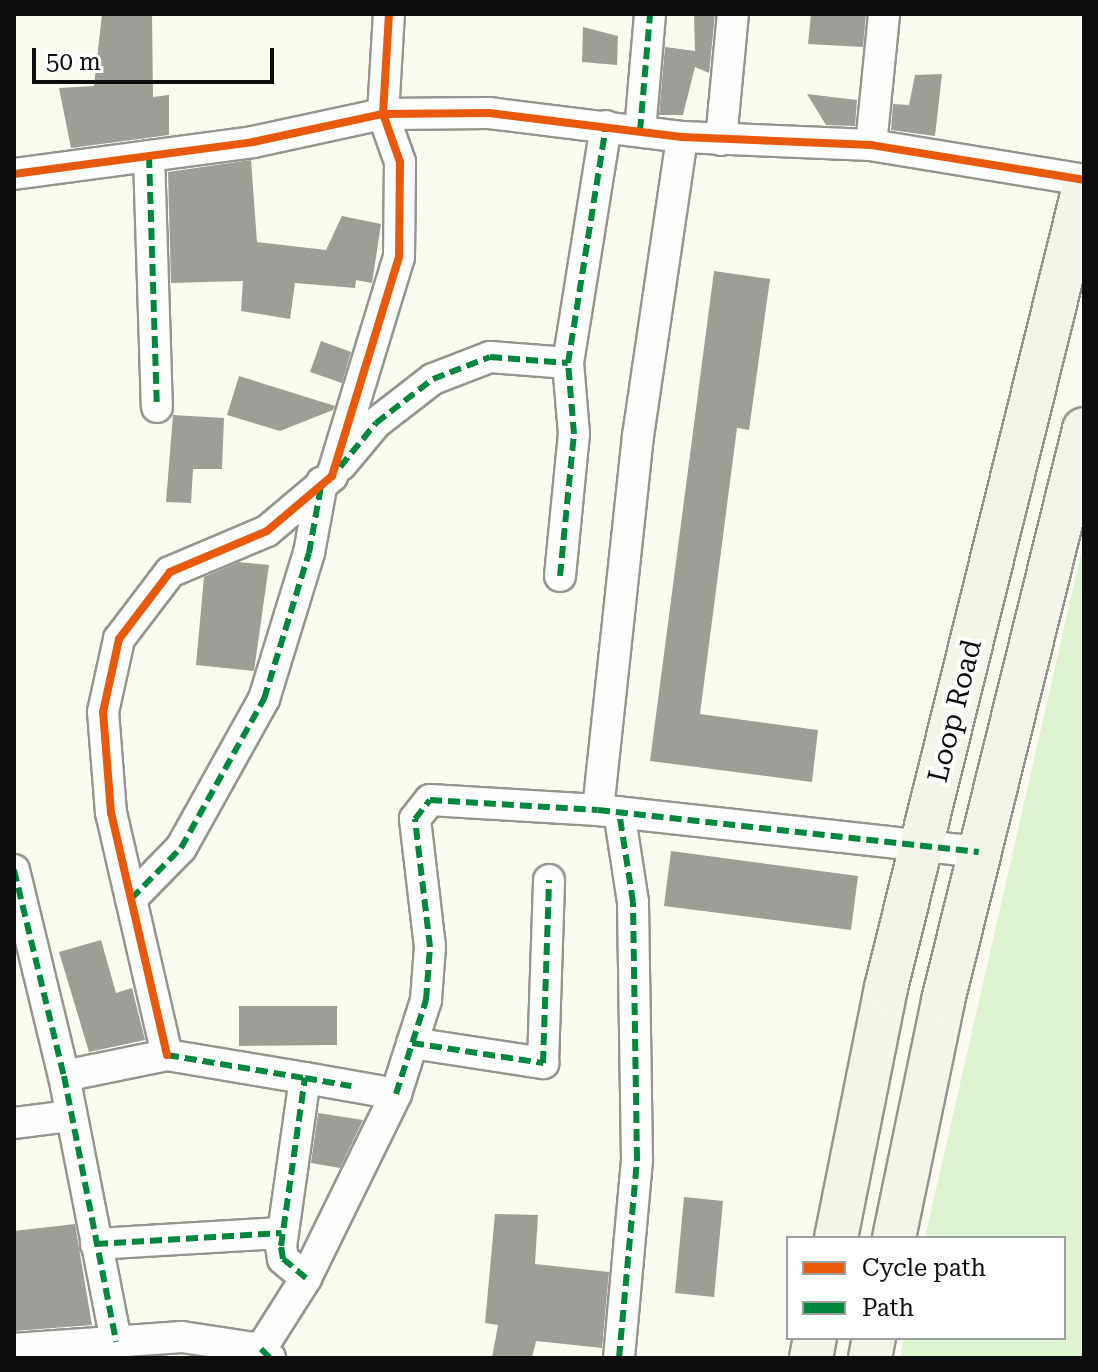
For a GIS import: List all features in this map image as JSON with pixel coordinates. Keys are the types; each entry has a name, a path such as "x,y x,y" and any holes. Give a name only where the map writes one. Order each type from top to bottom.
{"main road":[{"name":"Loop Road","path":"836,1236 921,846 1084,187"},
{"name":"Loop Road","path":"894,1236 979,852 1084,429"}],"street":[{"path":"131,899 181,848 264,699 309,553 327,479 399,257 400,162 383,114 389,14"},
{"path":"640,131 650,14"},
{"path":"721,140 733,14"},
{"path":"871,145 884,14"},
{"path":"14,174 149,156 383,114 489,113 682,137 871,145 1084,180"},
{"path":"560,576 574,434 568,363 606,126"},
{"path":"619,1358 637,1159 633,902 608,811 636,452 682,137"},
{"path":"149,156 157,407"},
{"path":"167,1055 111,813 103,712 119,639 170,572 267,531 327,479 376,423 433,379 490,357 568,363"},
{"path":"14,1349 114,1350 182,1337 266,1354 396,1094 426,1000 430,947 418,864 420,806 430,800 608,811 979,852"},
{"path":"14,870 64,1076 114,1350"},
{"path":"412,1043 543,1063 549,880"},
{"path":"64,1076 167,1055 396,1094"},
{"path":"305,1078 282,1233 283,1259 306,1278"},
{"path":"14,1123 70,1116"},
{"path":"96,1244 282,1233"}],"green space":[{"path":"1084,540 1084,1358 900,1358 904,1340 1066,1340 1066,1236 925,1236"}],"building":[{"path":"102,14 152,14 153,97 169,95 169,135 71,148 59,88 94,86"},
{"path":"694,14 715,14 709,73 695,67 683,115 659,115 665,47 695,51"},
{"path":"811,14 866,14 863,47 808,44"},
{"path":"583,27 618,36 617,65 582,62"},
{"path":"942,74 935,136 891,130 893,104 909,105 915,75"},
{"path":"807,94 857,100 855,126 826,125"},
{"path":"251,160 257,242 326,250 342,216 381,224 372,283 356,280 355,288 295,283 290,319 241,311 243,281 171,283 168,172"},
{"path":"714,271 770,279 749,430 737,428 700,714 818,730 812,782 650,761"},
{"path":"321,341 351,352 342,383 310,372"},
{"path":"239,376 335,406 333,410 280,431 227,415"},
{"path":"173,415 224,418 222,469 193,469 191,503 166,502"},
{"path":"239,562 269,565 254,671 196,665 204,577"},
{"path":"671,851 858,876 851,930 664,906"},
{"path":"101,940 116,993 132,988 145,1040 89,1052 59,952"},
{"path":"239,1006 337,1006 337,1045 239,1046"},
{"path":"318,1113 363,1120 340,1168 311,1163"},
{"path":"684,1197 723,1201 714,1297 675,1293"},
{"path":"495,1214 538,1215 535,1264 609,1272 602,1348 536,1341 532,1358 492,1358 498,1325 485,1323"},
{"path":"75,1224 92,1325 14,1331 14,1231"}],"marked path":[{"path":"640,131 650,14"},
{"path":"560,576 574,434 568,363 606,126"},
{"path":"149,156 157,407"},
{"path":"340,467 376,423 433,379 490,357 568,363"},
{"path":"131,899 181,848 264,699 309,553 321,486"},
{"path":"396,1094 426,1000 430,947 415,819 430,800 598,810 979,852"},
{"path":"619,812 633,902 637,1159 619,1358"},
{"path":"14,870 64,1076 116,1342"},
{"path":"412,1043 543,1063 549,880"},
{"path":"167,1055 305,1078"},
{"path":"306,1278 283,1259 281,1246 305,1078 351,1086"},
{"path":"96,1244 282,1233"},
{"path":"261,1349 270,1358"}],"cycle path":[{"path":"167,1055 111,813 103,712 119,639 170,572 267,531 332,476 399,257 400,162 383,114 389,14"},
{"path":"14,174 253,142 383,114 489,113 682,137 871,145 1084,180"}]}
